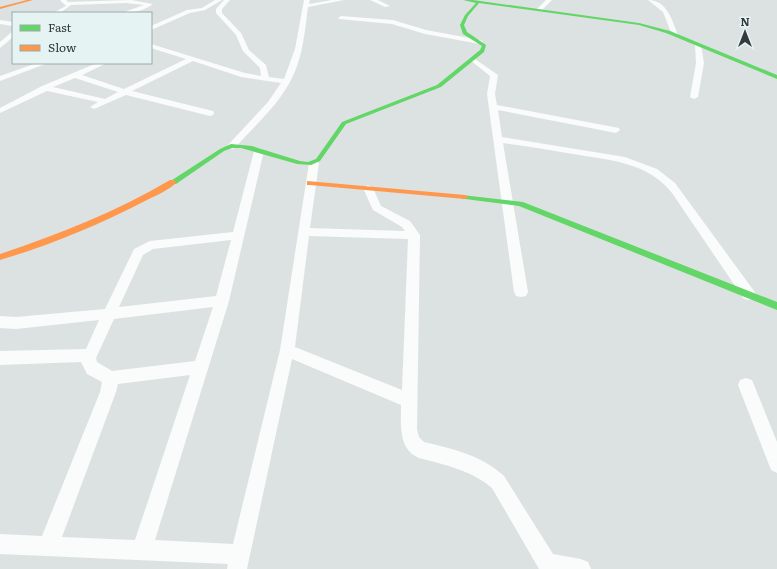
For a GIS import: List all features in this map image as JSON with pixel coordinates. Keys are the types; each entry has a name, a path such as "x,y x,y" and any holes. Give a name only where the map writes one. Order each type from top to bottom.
{"main road":[{"path":"0,7 23,0"},
{"path":"0,7 31,0"},
{"path":"464,0 639,24 675,35 777,78"},
{"path":"0,256 90,224 153,195 221,150 232,146 244,145 291,162 302,164 314,163 320,160 338,129 344,124 439,86 482,51 484,46 465,33 462,25 463,21 478,2"},
{"path":"310,183 507,202 552,216 777,306"}],"street":[{"path":"152,28 189,11 202,9 219,0"},
{"path":"227,0 219,9 219,13 239,34 246,51 263,67 266,79"},
{"path":"232,146 286,82 294,63 306,3 341,0"},
{"path":"373,0 386,6"},
{"path":"539,10 549,0"},
{"path":"651,0 666,11 675,35"},
{"path":"65,2 126,1 150,4 143,8 128,12"},
{"path":"58,12 69,6 65,2"},
{"path":"201,2 212,3"},
{"path":"341,18 393,22 425,32 480,42"},
{"path":"0,22 12,24"},
{"path":"0,37 11,35"},
{"path":"0,46 11,35"},
{"path":"694,97 700,63 698,45"},
{"path":"152,46 244,76 286,82"},
{"path":"94,107 192,59"},
{"path":"472,59 494,75 491,92 520,292"},
{"path":"0,79 41,64"},
{"path":"0,110 45,88 101,64"},
{"path":"74,75 125,92 210,113"},
{"path":"45,88 105,101"},
{"path":"493,107 616,130"},
{"path":"498,139 625,160 638,164 665,178 676,191 749,294"},
{"path":"142,549 222,301 259,151"},
{"path":"0,544 142,549 239,561 287,350 314,163"},
{"path":"368,188 377,208 406,224 414,235 409,429 412,442 419,449 479,467 490,473 498,482 549,566 581,569"},
{"path":"303,232 414,235"},
{"path":"200,366 111,378 91,369 88,363 90,355 138,252 145,247 238,235"},
{"path":"0,322 16,323 222,301"},
{"path":"287,350 410,401"},
{"path":"0,358 90,355"},
{"path":"48,546 108,392 111,378"},
{"path":"746,385 777,464"}],"traffic: fast":[{"path":"465,0 639,24 668,32 777,77"},
{"path":"173,182 222,150 231,146 252,148 299,163 309,164 318,160 344,123 439,86 482,51 484,46 465,33 462,25 466,16 478,2"},
{"path":"465,197 520,204 777,306"}],"traffic: slow":[{"path":"0,8 31,0"},
{"path":"0,257 67,233 111,215 173,182"},
{"path":"310,183 465,197"}]}
